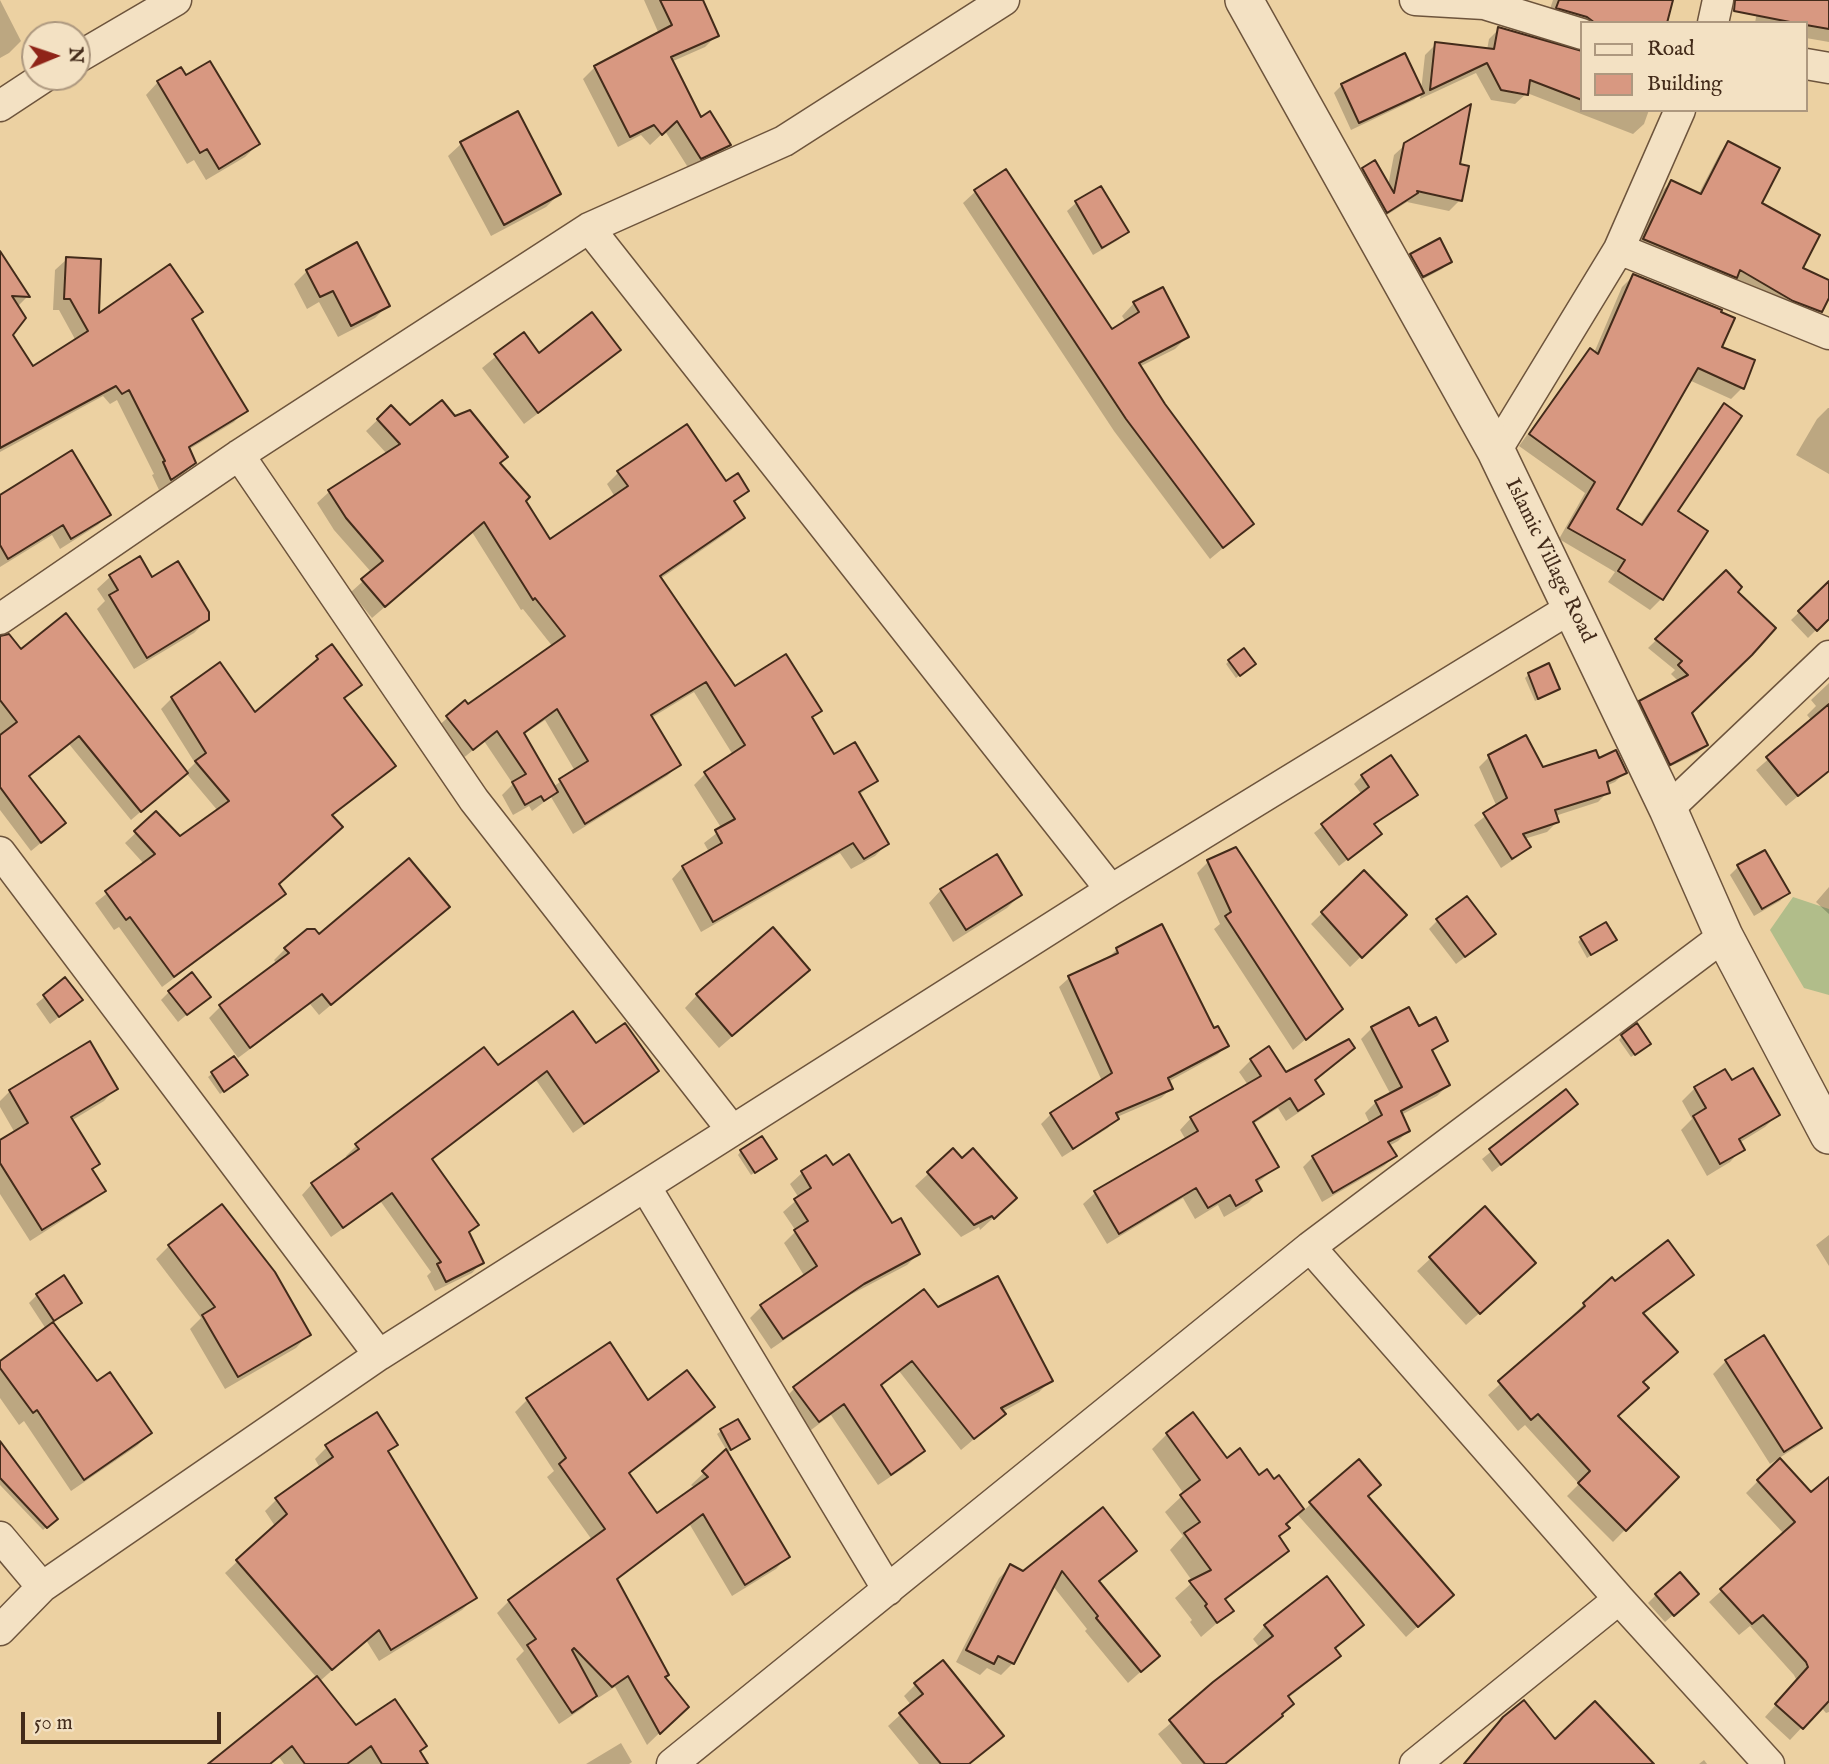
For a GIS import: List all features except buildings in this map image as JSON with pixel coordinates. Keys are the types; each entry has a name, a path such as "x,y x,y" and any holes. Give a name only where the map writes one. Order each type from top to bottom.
{"street":[{"path":"91,50 176,0"},
{"path":"0,619 239,455 589,228 784,141 1004,0"},
{"name":"Islamic Village Road","path":"1244,0 1496,451 1668,809 1724,936 1829,1135"},
{"path":"1415,0 1484,4 1580,33"},
{"path":"1713,21 1718,0"},
{"path":"1808,64 1829,68"},
{"path":"0,106 23,91"},
{"path":"1496,451 1619,250 1679,112"},
{"path":"589,228 1111,890"},
{"path":"1619,250 1829,334"},
{"path":"239,455 474,800 732,1130"},
{"path":"0,1630 42,1587 379,1355 1111,890 1571,608"},
{"path":"1668,809 1829,656"},
{"path":"0,852 379,1355"},
{"path":"672,1764 1310,1247 1724,936"},
{"path":"645,1186 888,1590"},
{"path":"1310,1247 1619,1599 1769,1764"},
{"path":"0,1537 42,1587"},
{"path":"1415,1764 1619,1599"}],"green space":[{"path":"1793,897 1829,909 1829,995 1804,988 1770,930"}]}
